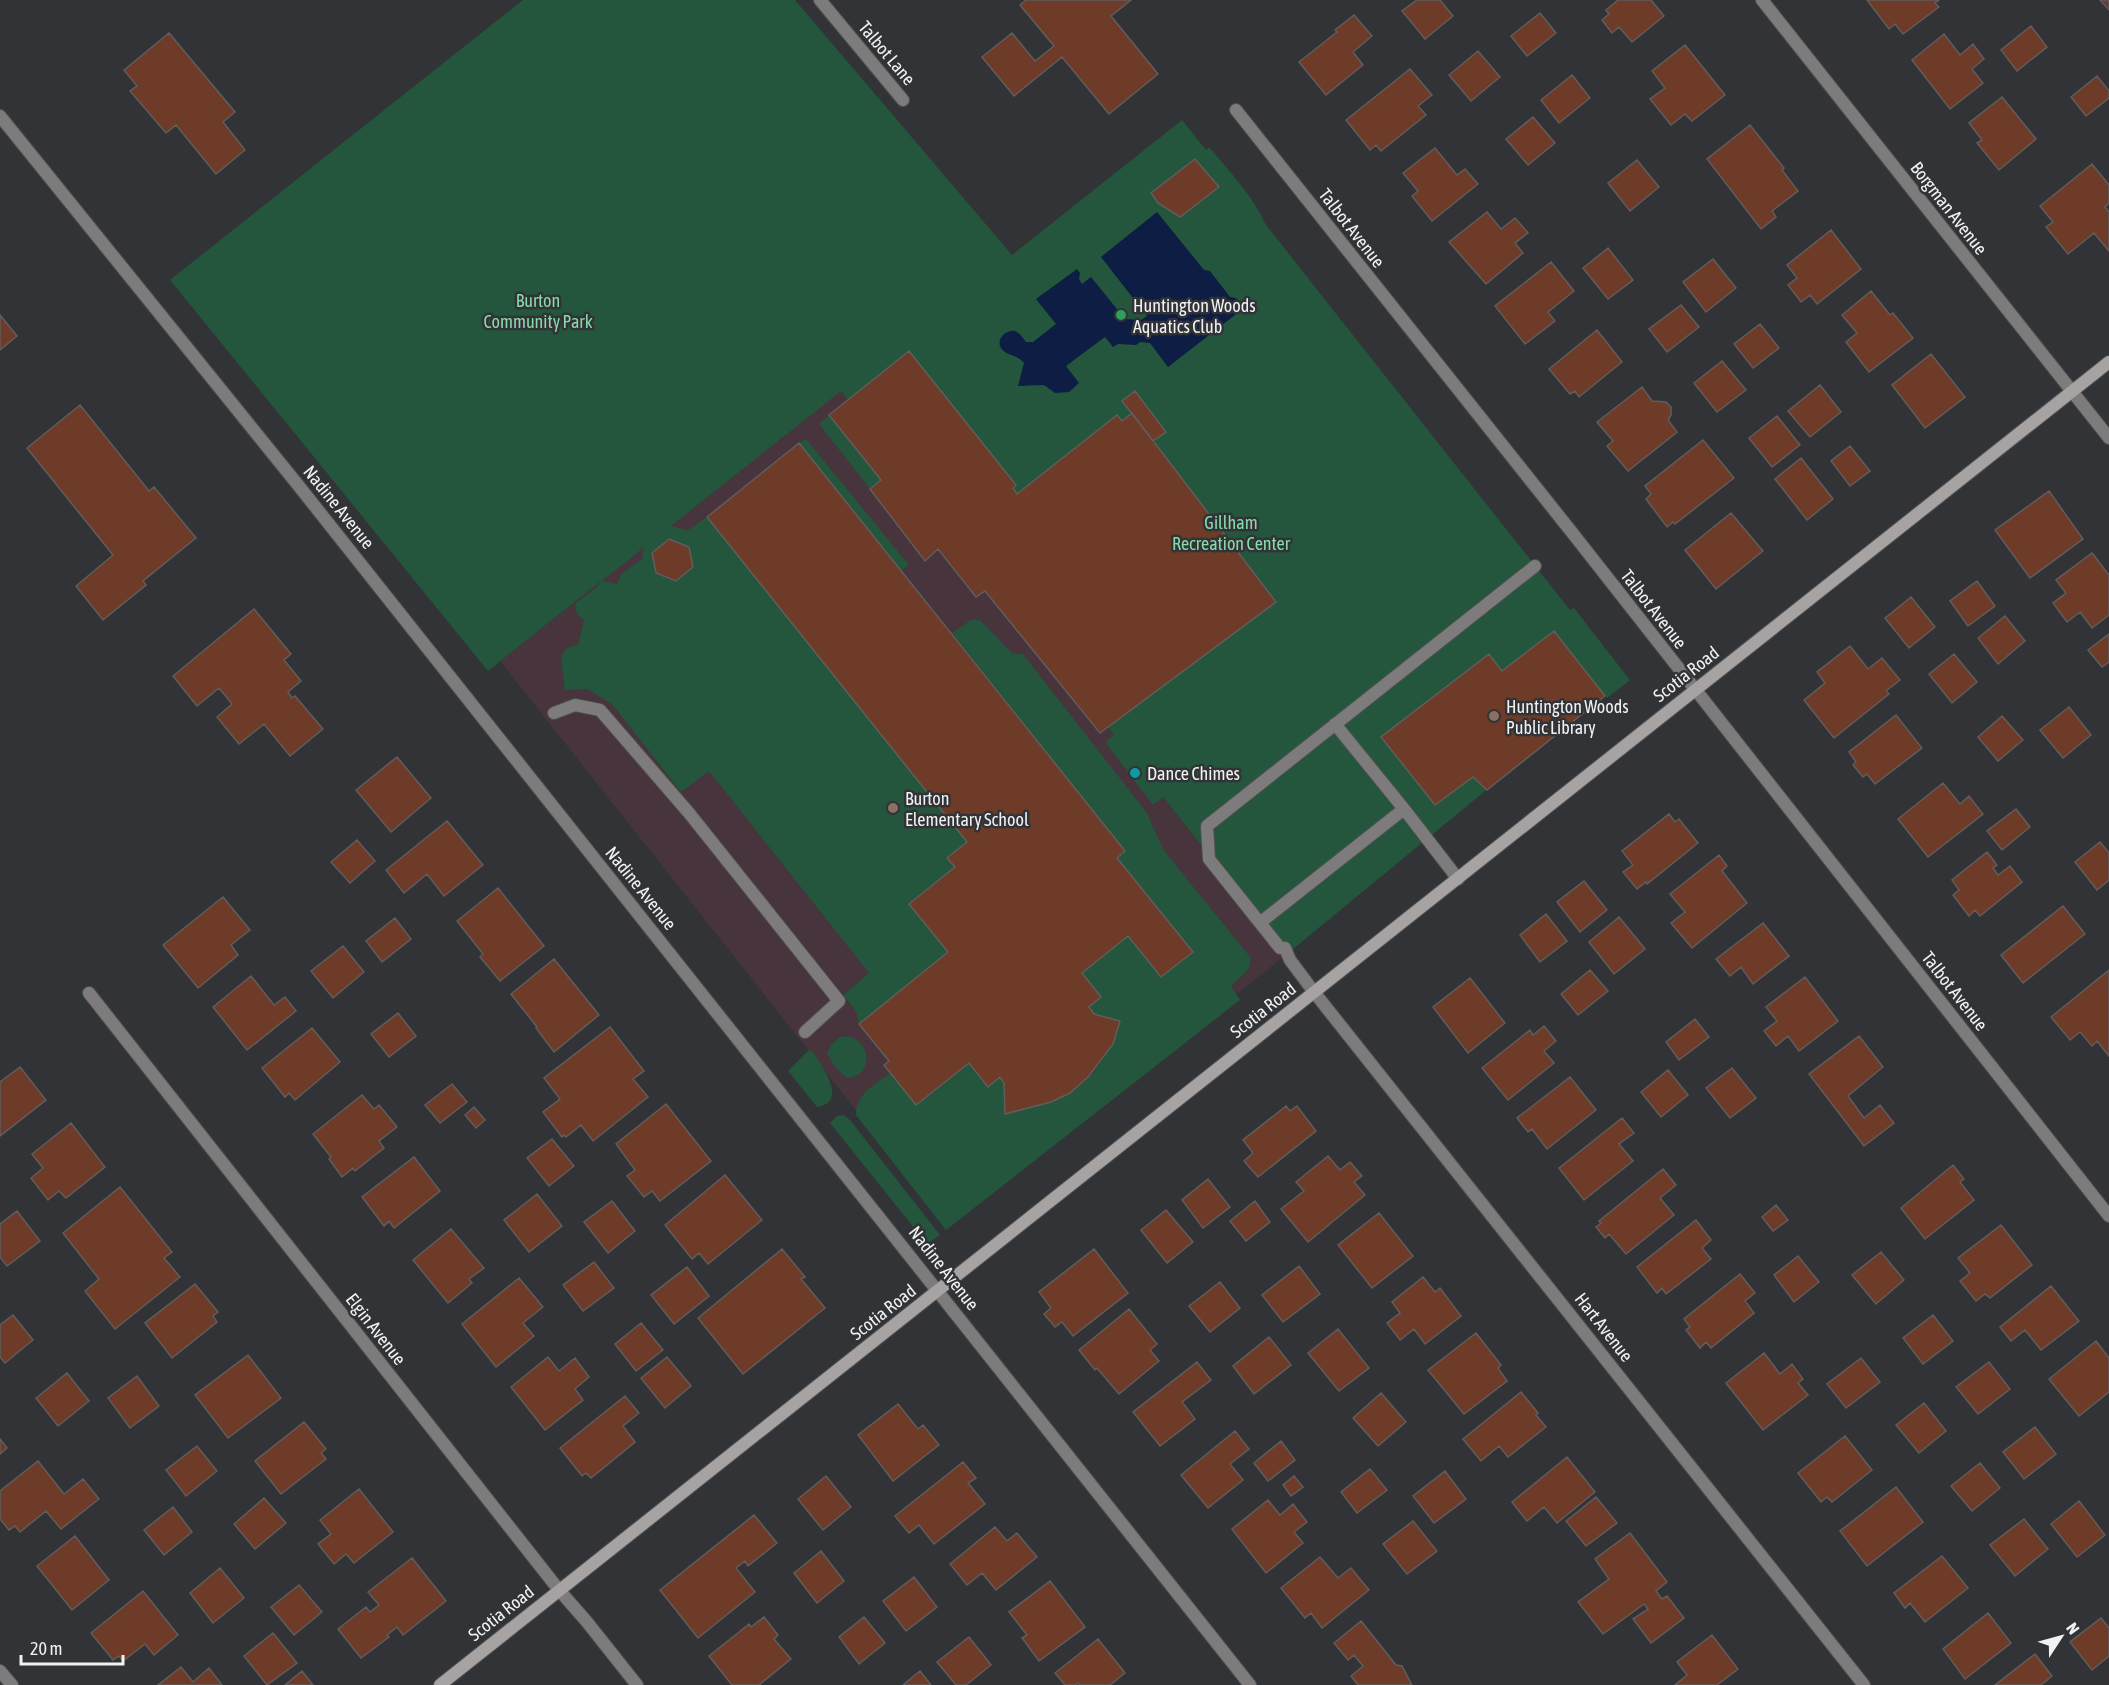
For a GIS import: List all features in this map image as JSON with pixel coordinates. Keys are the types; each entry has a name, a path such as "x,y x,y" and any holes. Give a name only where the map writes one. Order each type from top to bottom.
{"street":[{"name":"Talbot Lane","path":"820,0 903,100"},
{"name":"Borgman Avenue","path":"1762,0 2109,438"},
{"name":"Talbot Avenue","path":"1236,110 2109,1216"},
{"name":"Nadine Avenue","path":"0,116 234,404 1250,1685"},
{"name":"Scotia Road","path":"440,1685 2109,362"},
{"path":"1458,879 1335,724 1535,566"},
{"path":"554,712 575,705 600,710 689,813 839,1001 805,1032"},
{"name":"Hart Avenue","path":"1335,724 1208,826 1209,859 1280,948 1285,948 1290,960 1314,992 1864,1685"},
{"path":"1261,922 1404,809"},
{"name":"Elgin Avenue","path":"89,993 559,1590 637,1685"},
{"path":"0,1671 12,1685"}],"shaded area":[{"name":"Burton Elementary School","path":"841,390 1287,954 946,1224 500,661"}],"green space":[{"name":"Burton Community Park","path":"523,0 795,0 1012,255 1182,120 1206,150 1209,147 1240,184 1255,204 1266,225 1570,610 1574,608 1630,680 1607,698 1603,694 1287,954 1163,797 1153,805 1105,742 1114,735 841,391 671,526 688,530 707,517 967,842 947,858 955,867 909,904 948,952 859,1024 856,1011 843,995 869,973 709,771 681,792 612,704 587,689 564,690 562,656 569,647 578,645 584,620 577,614 575,604 593,591 601,581 488,671 170,280","holes":["643,548 642,559 621,574 617,584 602,581"]},
{"path":"829,415 881,480 870,489 819,424"},
{"path":"806,439 909,565 901,571 799,443"},
{"path":"971,620 980,620 1013,654 1022,654 1026,658 1147,813 1165,852 1251,958 1249,969 1231,986 1240,1000 946,1230 856,1115 863,1095 890,1073 917,1105 969,1063 988,1087 1000,1077 1004,1083 1005,1113 1045,1103 1062,1096 1078,1087 1102,1061 1120,1022 1094,1014 1089,1007 1101,997 1082,973 1128,936 1192,952 1117,858 1125,851 952,633"},
{"path":"840,1037 857,1040 866,1052 865,1066 862,1072 855,1076 847,1078 831,1061 827,1053"},
{"path":"809,1050 813,1052 827,1074 832,1091 831,1098 826,1104 817,1107 788,1071"},
{"path":"844,1115 940,1235 927,1244 830,1123 837,1116"}],"water":[{"path":"1157,212 1204,270 1210,271 1230,297 1236,298 1244,308 1168,367 1150,343 1118,344 1113,347 1105,337 1066,366 1079,383 1069,392 1055,393 1044,385 1018,386 1024,363 1002,349 1000,340 1009,331 1015,331 1026,342 1033,342 1056,324 1036,299 1077,269 1082,284 1091,277 1125,319 1141,320 1147,316 1101,257"}],"building":[{"path":"1026,0 1131,0 1111,16 1158,74 1109,114 1062,57 1014,96 982,57 1012,33 1035,61 1054,46 1020,5"},
{"path":"1417,0 1440,0 1453,16 1425,39 1402,11"},
{"path":"1618,0 1651,0 1664,16 1632,42 1619,27 1612,33 1602,20 1609,14 1606,10"},
{"path":"1867,0 1939,0 1935,3 1939,7 1903,34 1895,24 1889,29"},
{"path":"2100,0 2109,0 2109,10"},
{"path":"1540,13 1556,33 1527,56 1511,36"},
{"path":"1354,15 1372,36 1353,52 1363,65 1326,95 1299,62 1337,32 1335,30"},
{"path":"2031,26 2047,47 2017,71 2001,50"},
{"path":"169,33 235,112 223,122 245,150 216,174 176,125 166,133 130,91 137,86 124,70"},
{"path":"1944,34 1960,55 1973,44 1984,59 1972,69 1983,83 1950,109 1912,60"},
{"path":"1685,45 1725,95 1692,121 1685,114 1671,125 1650,99 1665,88 1652,71"},
{"path":"1478,51 1500,77 1471,101 1449,75"},
{"path":"1410,69 1432,95 1418,106 1426,115 1381,151 1376,145 1370,150 1346,120"},
{"path":"1572,75 1590,98 1559,123 1541,100"},
{"path":"2097,76 2109,91 2109,98 2086,116 2071,97"},
{"path":"2002,97 2036,139 1999,170 1977,143 1982,140 1969,123"},
{"path":"1533,117 1555,143 1528,165 1506,139"},
{"path":"1750,125 1784,168 1782,170 1798,191 1772,211 1776,217 1761,229 1707,159"},
{"path":"1435,148 1457,175 1465,169 1478,184 1432,221 1412,196 1418,191 1403,173"},
{"path":"1195,159 1219,187 1180,217 1158,203 1151,193"},
{"path":"1637,160 1659,187 1630,211 1608,183"},
{"path":"2092,164 2109,185 2109,203 2105,207 2109,212 2109,251 2094,233 2068,254 2046,227 2053,222 2040,206"},
{"path":"1487,212 1501,229 1515,218 1528,233 1515,243 1523,253 1486,284 1449,242"},
{"path":"1831,230 1861,269 1817,304 1810,295 1801,302 1788,285 1797,278 1787,265"},
{"path":"1608,248 1633,280 1608,299 1583,268"},
{"path":"1713,259 1736,288 1706,312 1683,282"},
{"path":"1551,262 1574,291 1548,312 1555,321 1525,344 1495,306"},
{"path":"1871,291 1890,315 1893,313 1913,338 1869,372 1846,342 1857,333 1842,315"},
{"path":"1681,305 1699,327 1667,352 1649,329"},
{"path":"0,315 17,336 0,350"},
{"path":"1760,324 1779,348 1753,368 1734,344"},
{"path":"1597,330 1622,362 1579,397 1575,391 1570,394 1549,369"},
{"name":"Gillham Recreation Center","path":"909,351 1016,485 1013,488 1017,494 1117,415 1122,421 1132,413 1276,602 1100,733 985,591 976,597 938,549 925,561 870,489 881,480 829,415"},
{"path":"1931,354 1965,397 1925,428 1892,385"},
{"path":"1722,361 1746,390 1717,412 1694,383"},
{"path":"1820,385 1841,412 1810,437 1788,411"},
{"path":"1642,387 1652,401 1666,402 1671,407 1668,420 1677,432 1628,471 1607,446 1613,441 1597,422"},
{"path":"1135,391 1166,432 1153,441 1122,401"},
{"path":"80,405 149,491 154,487 196,538 143,581 146,585 103,620 76,586 113,555 27,448"},
{"path":"1777,416 1800,445 1772,467 1749,438"},
{"path":"1703,440 1734,478 1675,524 1673,522 1667,527 1646,499 1651,494 1645,486"},
{"path":"799,443 1125,851 1117,858 1193,952 1161,977 1128,936 1082,973 1101,997 1089,1007 1094,1014 1120,1021 1113,1044 1088,1077 1070,1093 1051,1102 1005,1114 1004,1083 1000,1077 988,1087 969,1063 916,1105 884,1065 889,1061 859,1024 948,952 909,904 955,867 947,858 967,842 707,517"},
{"path":"1850,446 1870,471 1850,486 1831,461"},
{"path":"1801,458 1833,499 1807,520 1775,479"},
{"path":"2049,491 2083,539 2030,578 1995,530"},
{"path":"1731,513 1763,551 1716,589 1685,550"},
{"path":"669,539 689,547 693,567 676,581 656,573 652,553"},
{"path":"2092,553 2109,575 2109,615 2092,628 2080,612 2067,622 2053,603 2066,593 2056,580"},
{"path":"1977,581 1995,606 1968,626 1950,601"},
{"path":"1911,597 1935,627 1909,648 1885,618"},
{"path":"254,609 291,654 284,660 301,681 288,692 292,698 295,696 323,729 290,756 264,724 239,744 217,717 232,704 219,688 197,706 173,676"},
{"path":"2005,616 2025,641 1998,664 1978,638"},
{"name":"Huntington Woods Public Library","path":"1554,631 1605,696 1487,790 1473,777 1435,805 1381,737 1489,654 1502,671"},
{"path":"2109,634 2109,662 2102,667 2088,650"},
{"path":"1850,646 1868,669 1882,658 1900,680 1886,691 1889,694 1834,738 1804,700 1825,683 1817,672"},
{"path":"1954,654 1977,682 1952,703 1929,674"},
{"path":"2069,707 2091,735 2063,758 2040,730"},
{"path":"1896,715 1922,748 1875,784 1867,774 1863,777 1853,765 1856,762 1849,752"},
{"path":"2002,716 2023,740 1998,761 1978,737"},
{"path":"397,757 431,798 391,832 356,790"},
{"path":"1943,783 1960,804 1969,796 1983,814 1928,857 1898,819"},
{"path":"2016,809 2030,827 2002,850 1987,831"},
{"path":"1669,814 1675,822 1679,819 1698,843 1647,884 1646,882 1637,889 1623,872 1633,865 1622,851"},
{"path":"447,821 483,865 444,896 427,874 404,893 386,870"},
{"path":"357,840 375,861 350,883 331,862"},
{"path":"2100,842 2109,853 2109,880 2097,890 2075,862"},
{"path":"1987,852 1997,865 1993,868 1998,875 2010,866 2022,882 1980,916 1975,910 1969,916 1953,895 1959,890 1952,880"},
{"path":"1719,855 1727,866 1722,871 1747,903 1692,948 1671,923 1685,912 1670,894"},
{"path":"1584,881 1607,910 1580,932 1557,902"},
{"path":"498,888 544,946 500,981 480,957 483,954 457,921"},
{"path":"223,897 250,930 231,945 238,955 198,988 163,945"},
{"path":"2063,906 2085,934 2023,983 2001,955"},
{"path":"1546,914 1567,941 1540,962 1520,935"},
{"path":"1619,917 1645,949 1614,974 1589,942"},
{"path":"395,918 411,939 382,962 366,941"},
{"path":"1763,923 1789,956 1753,984 1741,967 1730,976 1716,959"},
{"path":"343,946 364,972 333,998 311,971"},
{"path":"554,959 599,1015 554,1052 511,994"},
{"path":"1590,970 1608,991 1578,1015 1561,994"},
{"path":"2109,970 2109,1056 2097,1041 2092,1046 2080,1032 2070,1040 2051,1017"},
{"path":"251,976 274,1005 285,997 296,1011 247,1050 213,1007"},
{"path":"1805,977 1838,1021 1799,1051 1788,1036 1776,1046 1764,1031 1777,1021 1766,1007"},
{"path":"1470,978 1505,1023 1468,1053 1433,1007"},
{"path":"398,1013 416,1036 389,1057 371,1034"},
{"path":"1695,1019 1709,1037 1679,1060 1666,1042"},
{"path":"1544,1026 1556,1041 1544,1051 1554,1063 1508,1100 1482,1068 1530,1030 1533,1035"},
{"path":"610,1027 644,1071 633,1079 648,1097 593,1141 581,1125 566,1137 564,1135 562,1137 543,1112 560,1099 544,1078"},
{"path":"312,1028 340,1062 295,1100 289,1093 285,1097 262,1068"},
{"path":"1859,1036 1883,1067 1848,1096 1864,1118 1880,1105 1894,1123 1864,1146 1809,1074"},
{"path":"20,1067 46,1100 0,1136 0,1082"},
{"path":"1732,1068 1756,1098 1730,1118 1706,1088"},
{"path":"1668,1070 1688,1095 1661,1117 1641,1092"},
{"path":"1570,1077 1596,1110 1547,1149 1532,1129 1528,1132 1517,1118"},
{"path":"452,1084 467,1102 440,1123 425,1105"},
{"path":"362,1095 374,1109 379,1105 397,1127 379,1141 384,1148 355,1171 353,1168 342,1177 329,1159 331,1157 313,1134"},
{"path":"666,1104 711,1161 660,1201 652,1191 644,1197 627,1176 635,1170 616,1144"},
{"path":"1286,1106 1290,1111 1297,1106 1316,1131 1258,1177 1244,1161 1253,1153 1243,1140"},
{"path":"474,1107 485,1120 476,1128 465,1115"},
{"path":"1622,1118 1634,1133 1619,1144 1633,1161 1584,1200 1559,1168"},
{"path":"71,1123 105,1167 66,1198 59,1191 48,1200 31,1178 43,1168 32,1154"},
{"path":"552,1139 574,1166 549,1186 527,1158"},
{"path":"1328,1156 1340,1170 1350,1162 1362,1176 1354,1182 1365,1195 1308,1242 1281,1209 1304,1191 1296,1182"},
{"path":"414,1157 440,1191 394,1228 389,1221 384,1226 362,1197"},
{"path":"1953,1165 1964,1179 1960,1182 1974,1200 1925,1239 1901,1208"},
{"path":"1663,1169 1676,1185 1660,1198 1674,1215 1626,1254 1609,1234 1605,1238 1596,1227 1601,1223 1599,1221"},
{"path":"725,1175 762,1220 708,1264 699,1253 692,1259 665,1225"},
{"path":"1208,1179 1230,1207 1203,1228 1182,1200"},
{"path":"120,1187 172,1252 164,1258 180,1277 115,1329 85,1291 99,1279 63,1233"},
{"path":"537,1194 562,1226 529,1252 504,1220"},
{"path":"612,1201 635,1231 608,1253 584,1222"},
{"path":"1255,1201 1270,1222 1246,1241 1230,1221"},
{"path":"1776,1205 1788,1220 1773,1231 1762,1217"},
{"path":"1166,1210 1193,1242 1167,1263 1141,1230"},
{"path":"17,1211 40,1241 7,1266 0,1257 0,1224"},
{"path":"1379,1213 1413,1256 1372,1288 1338,1245"},
{"path":"1696,1220 1711,1240 1702,1248 1711,1259 1666,1294 1662,1288 1657,1293 1637,1267"},
{"path":"2001,1225 2032,1265 1990,1298 1985,1294 1976,1301 1960,1281 1970,1273 1958,1258"},
{"path":"451,1229 484,1268 469,1279 472,1283 448,1303 413,1260"},
{"path":"782,1249 805,1277 801,1279 825,1308 743,1374 698,1318"},
{"path":"1094,1249 1128,1293 1073,1336 1062,1322 1055,1327 1044,1314 1051,1308 1039,1292"},
{"path":"1881,1252 1904,1280 1876,1304 1852,1275"},
{"path":"1798,1256 1819,1282 1794,1302 1774,1275"},
{"path":"594,1262 614,1288 583,1311 563,1285"},
{"path":"1299,1266 1320,1294 1283,1322 1262,1295"},
{"path":"687,1267 709,1296 674,1324 651,1295"},
{"path":"1740,1274 1755,1293 1745,1301 1754,1313 1711,1348 1706,1342 1700,1348 1686,1330 1690,1327 1684,1319"},
{"path":"1423,1277 1435,1292 1440,1288 1461,1316 1425,1344 1414,1329 1400,1340 1387,1323 1400,1313 1392,1302"},
{"path":"519,1278 543,1307 523,1323 534,1336 496,1367 462,1324"},
{"path":"1220,1282 1240,1308 1210,1332 1189,1306"},
{"path":"195,1284 218,1312 213,1316 217,1322 172,1358 145,1323"},
{"path":"2051,1286 2079,1321 2041,1350 2025,1330 2011,1341 2000,1327"},
{"path":"1129,1309 1157,1344 1150,1350 1159,1361 1119,1394 1079,1350"},
{"path":"13,1315 33,1340 5,1363 0,1357 0,1325"},
{"path":"1933,1315 1953,1341 1923,1364 1903,1338"},
{"path":"641,1323 663,1350 636,1371 615,1344"},
{"path":"1338,1329 1369,1368 1339,1391 1308,1353"},
{"path":"1476,1333 1501,1365 1498,1368 1507,1381 1464,1414 1428,1370"},
{"path":"1269,1337 1291,1365 1254,1394 1233,1366"},
{"path":"2096,1341 2109,1358 2109,1392 2079,1416 2049,1379"},
{"path":"1764,1353 1780,1374 1792,1364 1803,1379 1798,1383 1808,1395 1763,1430 1726,1383"},
{"path":"248,1355 281,1398 228,1438 195,1395"},
{"path":"548,1357 559,1371 575,1358 589,1377 575,1389 583,1400 545,1430 511,1387"},
{"path":"667,1357 691,1386 665,1408 641,1378"},
{"path":"1861,1358 1880,1382 1846,1408 1827,1384"},
{"path":"1197,1362 1211,1380 1182,1402 1195,1419 1160,1446 1133,1412"},
{"path":"1989,1362 2010,1389 1978,1414 1956,1387"},
{"path":"67,1373 89,1401 58,1426 36,1398"},
{"path":"137,1376 159,1406 130,1428 108,1398"},
{"path":"1521,1392 1546,1427 1508,1457 1499,1446 1481,1461 1463,1439"},
{"path":"1381,1393 1406,1422 1378,1446 1353,1418"},
{"path":"625,1396 639,1413 623,1426 635,1442 591,1478 586,1473 582,1476 560,1448"},
{"path":"1924,1403 1946,1431 1919,1453 1896,1425"},
{"path":"898,1404 918,1429 923,1425 939,1445 893,1481 858,1435"},
{"path":"304,1422 326,1449 321,1453 326,1459 281,1494 255,1461"},
{"path":"2035,1427 2056,1454 2024,1479 2003,1452"},
{"path":"1235,1431 1249,1449 1230,1464 1243,1480 1208,1508 1181,1475"},
{"path":"1845,1436 1872,1470 1832,1502 1827,1497 1821,1502 1798,1473"},
{"path":"0,1439 7,1448 0,1454"},
{"path":"1281,1441 1295,1460 1268,1481 1254,1463"},
{"path":"197,1446 217,1471 186,1496 166,1470"},
{"path":"1567,1457 1595,1492 1557,1523 1544,1507 1527,1521 1512,1502"},
{"path":"38,1461 64,1494 83,1479 99,1499 61,1529 46,1511 20,1532 15,1526 9,1530 0,1519 0,1491"},
{"path":"963,1462 976,1478 968,1483 985,1504 934,1544 919,1525 909,1533 895,1516"},
{"path":"1980,1463 2000,1488 1972,1511 1951,1486"},
{"path":"1370,1469 1387,1490 1357,1513 1341,1492"},
{"path":"1445,1471 1466,1499 1434,1523 1413,1496"},
{"path":"826,1476 851,1507 823,1530 798,1499"},
{"path":"1294,1476 1303,1487 1291,1496 1283,1485"},
{"path":"1896,1487 1923,1522 1867,1566 1840,1531"},
{"path":"359,1489 393,1532 354,1563 346,1554 334,1564 318,1544 331,1534 320,1520"},
{"path":"1596,1497 1617,1523 1586,1546 1566,1521"},
{"path":"264,1498 286,1523 255,1549 234,1524"},
{"path":"1268,1500 1280,1515 1293,1504 1307,1522 1294,1532 1303,1543 1266,1573 1232,1529"},
{"path":"2079,1501 2105,1535 2077,1557 2051,1524"},
{"path":"173,1507 192,1532 164,1555 144,1530"},
{"path":"754,1515 777,1543 748,1566 745,1561 736,1568 755,1592 698,1638 660,1590"},
{"path":"2024,1519 2048,1549 2015,1576 1990,1545"},
{"path":"1413,1521 1437,1551 1407,1574 1383,1544"},
{"path":"995,1527 1007,1541 1017,1533 1037,1557 996,1590 982,1573 967,1585 950,1564"},
{"path":"1630,1533 1667,1582 1656,1591 1662,1599 1667,1596 1684,1618 1651,1643 1633,1619 1648,1609 1644,1604 1603,1634 1578,1602 1609,1579 1595,1559"},
{"path":"75,1536 109,1580 72,1610 37,1566"},
{"path":"821,1551 844,1581 817,1603 794,1573"},
{"path":"1942,1556 1968,1588 1925,1622 1910,1603 1905,1608 1894,1593"},
{"path":"1320,1557 1338,1578 1351,1568 1369,1590 1322,1628 1311,1613 1305,1618 1281,1588"},
{"path":"412,1558 446,1601 403,1635 397,1627 387,1635 389,1637 361,1658 338,1629 366,1607 370,1612 379,1605 368,1592"},
{"path":"220,1568 244,1598 213,1623 190,1593"},
{"path":"914,1577 937,1607 906,1631 883,1601"},
{"path":"1050,1581 1085,1627 1039,1661 1022,1638 1027,1635 1009,1612"},
{"path":"299,1585 322,1612 294,1635 271,1607"},
{"path":"143,1591 178,1635 154,1655 145,1644 123,1661 119,1656 113,1660 91,1633"},
{"path":"1988,1613 2011,1643 1965,1679 1943,1649"},
{"path":"764,1617 778,1635 774,1639 791,1659 759,1685 732,1685 709,1656 749,1624 751,1627"},
{"path":"864,1617 885,1643 859,1664 839,1637"},
{"path":"2101,1618 2109,1628 2109,1656 2092,1670 2070,1642"},
{"path":"1361,1621 1396,1665 1402,1666 1412,1685 1358,1685 1351,1676 1363,1666 1354,1655 1348,1660 1334,1643"},
{"path":"273,1633 297,1663 267,1685 244,1656"},
{"path":"1712,1635 1738,1669 1717,1685 1675,1685 1687,1675 1677,1662"},
{"path":"969,1637 991,1665 966,1685 956,1685 937,1662"},
{"path":"1098,1639 1125,1673 1110,1685 1080,1685 1078,1683 1065,1685 1055,1673"},
{"path":"2035,1654 2052,1676 2041,1685 1995,1685"},
{"path":"181,1667 193,1682 209,1668 222,1685 158,1685"},
{"path":"302,1671 313,1685 285,1685"},
{"path":"920,1671 931,1685 903,1685"}],"place":[{"name":"Huntington Woods Aquatics Club","path":"1121,315"},
{"name":"Huntington Woods Public Library","path":"1494,716"},
{"name":"Dance Chimes","path":"1135,773"},
{"name":"Burton Elementary School","path":"893,808"}]}
